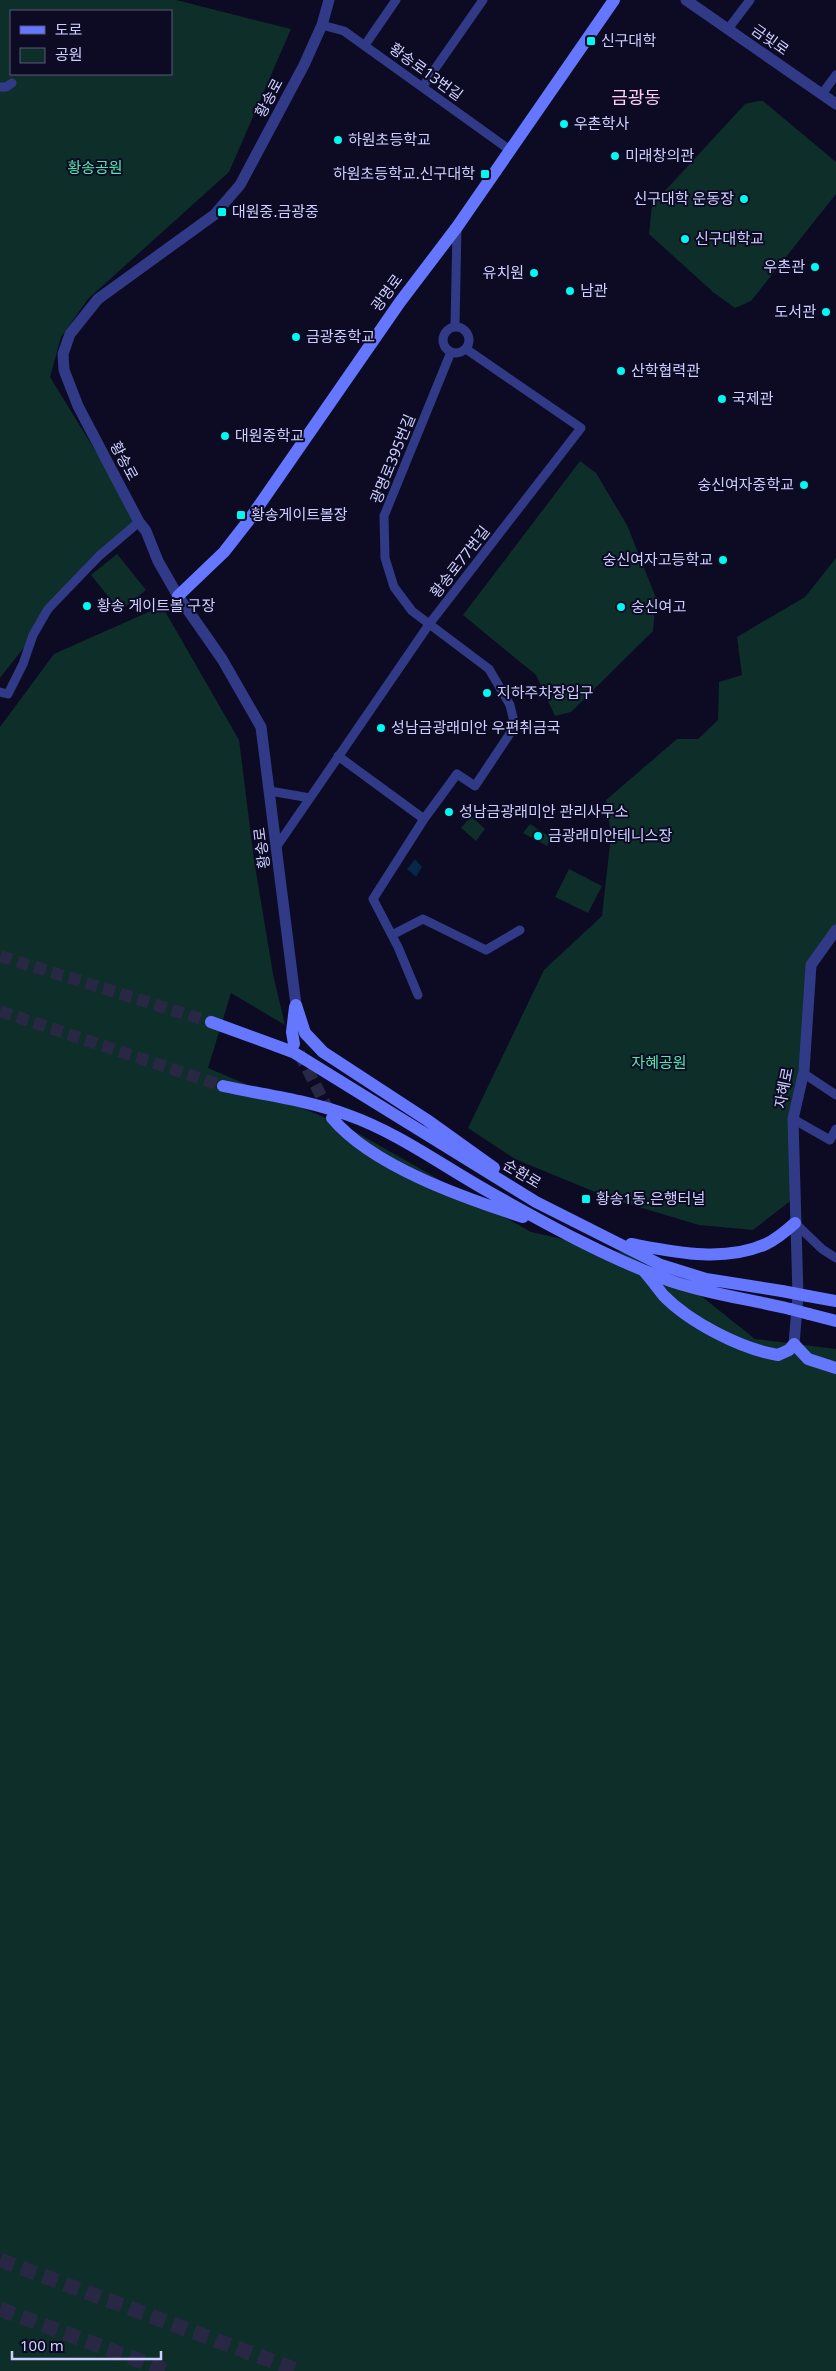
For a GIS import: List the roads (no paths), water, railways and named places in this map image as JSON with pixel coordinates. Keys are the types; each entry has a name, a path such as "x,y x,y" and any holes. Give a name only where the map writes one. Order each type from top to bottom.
{"main road":[{"name":"광명로","path":"178,596 224,552 400,302 457,227 614,0"},
{"path":"294,1044 292,1032 296,1005"},
{"path":"296,1005 305,1033 323,1052 479,1156 536,1202"},
{"name":"순환로","path":"211,1022 292,1052 536,1202 618,1241 661,1265 684,1273 836,1301"},
{"name":"순환로","path":"222,1086 316,1105 348,1115 385,1131 465,1179 554,1228 668,1280 712,1293 790,1309 836,1321"},
{"path":"332,1118 342,1130 387,1161 450,1191 554,1228"},
{"path":"618,1241 673,1252 709,1255 730,1253 755,1248 767,1243 795,1223"},
{"path":"642,1269 664,1296 694,1319 730,1340 778,1355 789,1350 794,1344 808,1360 836,1368"}],"street":[{"name":"황송로","path":"296,1005 261,727 222,659 178,596 158,561 146,531 139,522 78,406 64,370 63,354 70,334 98,298 214,215 240,185 322,25 329,0"},
{"path":"364,44 396,0"},
{"path":"423,86 483,0"},
{"name":"금빛로","path":"686,0 836,104"},
{"path":"728,29 750,0"},
{"name":"황송로13번길","path":"322,25 344,31 364,44 510,150"},
{"path":"822,94 836,75"},
{"path":"0,87 12,84"},
{"path":"455,326 457,227"},
{"path":"455,326 464,329 469,336 466,349 458,353 451,352 445,347 443,339 447,330 455,326"},
{"name":"황송로77번길","path":"277,846 430,623 581,428 466,349"},
{"name":"광명로395번길","path":"424,819 457,774 475,786 497,757 515,726 510,705 490,669 412,611 394,587 385,558 384,516 451,352"},
{"path":"0,692 8,694 23,664 33,634 48,609 99,556 139,522"},
{"path":"338,756 424,819 373,899 392,935 418,995"},
{"path":"270,791 310,798"},
{"path":"392,935 424,919 486,950 520,930"},
{"name":"자혜로","path":"794,1344 798,1296 793,1119 804,1071 805,1030 811,964 836,930"},
{"path":"804,1071 806,1075 836,1095"},
{"path":"793,1119 830,1140 836,1129"},
{"path":"795,1223 822,1249 836,1258"}],"water":[{"path":"415,859 422,867 416,877 407,869"}],"tunnel":[{"path":"0,956 211,1022"},
{"path":"0,1011 223,1086"},
{"path":"299,1053 331,1115"},
{"path":"0,2260 299,2371"},
{"path":"0,2309 167,2371"}],"place":[{"name":"신구대학","path":"591,41"},
{"name":"우촌학사","path":"564,124"},
{"name":"하원초등학교","path":"338,140"},
{"name":"미래창의관","path":"615,156"},
{"name":"하원초등학교.신구대학","path":"485,174"},
{"name":"신구대학 운동장","path":"744,199"},
{"name":"대원중.금광중","path":"222,212"},
{"name":"신구대학교","path":"685,239"},
{"name":"우촌관","path":"815,267"},
{"name":"유치원","path":"534,273"},
{"name":"남관","path":"570,291"},
{"name":"도서관","path":"826,312"},
{"name":"금광중학교","path":"296,337"},
{"name":"산학협력관","path":"621,371"},
{"name":"국제관","path":"722,399"},
{"name":"대원중학교","path":"225,436"},
{"name":"숭신여자중학교","path":"804,485"},
{"name":"황송게이트볼장","path":"241,515"},
{"name":"숭신여자고등학교","path":"723,560"},
{"name":"황송 게이트볼 구장","path":"87,606"},
{"name":"숭신여고","path":"621,607"},
{"name":"지하주차장입구","path":"487,693"},
{"name":"성남금광래미안 우편취금국","path":"381,728"},
{"name":"성남금광래미안 관리사무소","path":"449,812"},
{"name":"금광래미안테니스장","path":"538,836"},
{"name":"황송1동.은행터널","path":"586,1199"}],"district":[{"name":"금광동","path":"636,98"}],"park label":[{"name":"황송공원","path":"95,168"},
{"name":"자혜공원","path":"659,1063"}]}
